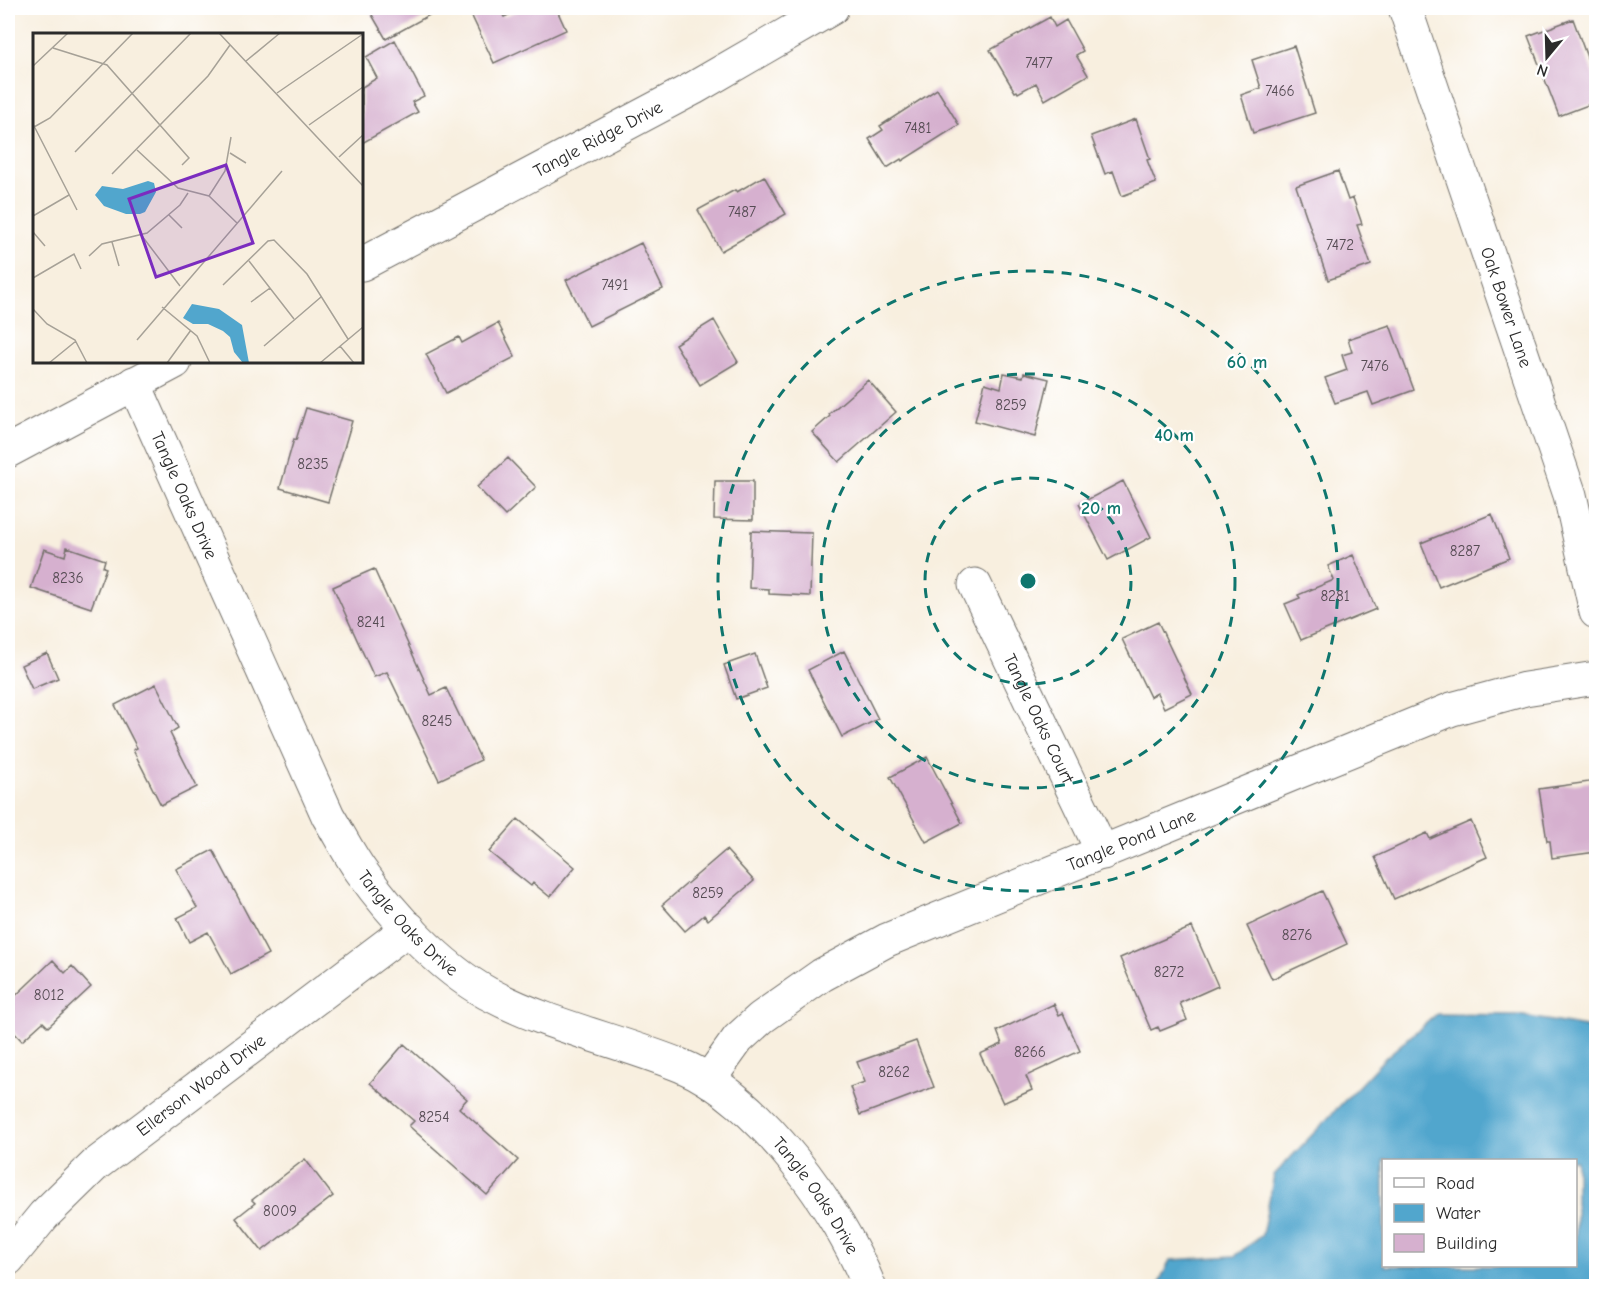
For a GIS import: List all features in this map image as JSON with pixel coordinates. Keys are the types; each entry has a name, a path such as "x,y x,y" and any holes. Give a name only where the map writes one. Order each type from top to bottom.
{"street":[{"name":"Tangle Ridge Drive","path":"363,263 694,88 832,8"},
{"name":"Oak Bower Lane","path":"1405,8 1570,495 1596,612"},
{"path":"8,451 173,363"},
{"name":"Tangle Oaks Drive","path":"134,383 328,816 361,871 409,928 445,963 486,992 532,1014 684,1067 710,1081 742,1105 794,1160 830,1210 869,1287"},
{"name":"Tangle Oaks Court","path":"975,585 1103,853"},
{"name":"Tangle Pond Lane","path":"710,1081 718,1066 738,1040 761,1018 822,975 887,940 1452,709 1525,688 1596,678"},
{"name":"Ellerson Wood Drive","path":"8,1259 44,1215 95,1166 409,928"}],"water":[{"path":"1437,1014 1518,1015 1596,1029 1596,1286 1158,1286 1170,1260 1235,1256 1262,1235 1274,1175 1385,1058"}],"building":[{"path":"368,8 442,8 386,39"},
{"path":"468,8 499,8 504,17 524,8 556,8 566,30 494,63"},
{"path":"1050,17 1055,27 1066,20 1083,51 1076,55 1088,75 1045,100 1036,83 1018,93 1015,92 990,50"},
{"path":"1573,19 1596,82 1596,102 1559,116 1528,36"},
{"path":"395,40 424,96 412,102 418,112 363,142 363,86 377,78 366,57"},
{"path":"1294,46 1315,113 1253,133 1241,95 1261,88 1252,60"},
{"path":"937,89 959,125 887,168 869,139 883,130 880,126"},
{"path":"1136,119 1156,183 1122,196 1113,171 1105,174 1091,136"},
{"path":"1338,171 1348,200 1353,198 1362,224 1357,225 1371,265 1328,280 1296,186"},
{"path":"764,176 786,214 721,251 698,210 735,190 737,192"},
{"path":"641,243 663,289 589,326 566,280"},
{"path":"714,320 738,362 700,385 675,344"},
{"path":"498,323 515,357 446,393 426,354 459,337 462,343"},
{"path":"1390,325 1414,390 1373,405 1368,392 1335,403 1325,378 1347,370 1342,355 1352,352 1348,339"},
{"path":"1004,373 1023,377 1024,373 1049,379 1035,437 975,421 985,383 1001,388"},
{"path":"868,380 896,412 839,462 812,432"},
{"path":"306,408 352,421 328,502 280,488 294,439 296,440"},
{"path":"508,458 536,487 505,516 477,487"},
{"path":"715,481 753,481 753,520 714,519"},
{"path":"1123,481 1151,537 1108,560 1079,504"},
{"path":"1492,514 1509,558 1439,587 1421,543"},
{"path":"751,531 812,533 810,596 769,594 769,589 749,588"},
{"path":"67,547 105,560 103,567 106,568 91,608 31,588 44,549 65,556"},
{"path":"1353,555 1376,609 1301,640 1285,604 1300,598 1298,595 1334,580 1328,566"},
{"path":"374,569 431,695 446,688 481,760 439,780 387,672 374,677 333,587"},
{"path":"1158,622 1192,694 1164,708 1157,693 1150,697 1122,639"},
{"path":"844,651 878,719 842,737 808,670"},
{"path":"47,653 58,678 32,689 21,665"},
{"path":"755,654 767,688 736,699 724,665"},
{"path":"156,684 178,728 170,733 197,787 161,805 133,750 137,748 115,705"},
{"path":"927,757 962,823 926,842 890,777"},
{"path":"1596,781 1596,852 1552,858 1539,789"},
{"path":"518,819 575,867 550,897 533,883 531,886 489,852"},
{"path":"1471,821 1487,857 1394,899 1375,857 1427,833 1430,839"},
{"path":"213,850 268,954 231,974 208,932 189,942 177,918 197,908 176,869"},
{"path":"726,850 754,881 708,920 704,915 685,931 662,905"},
{"path":"1322,891 1347,944 1272,979 1247,926"},
{"path":"1192,927 1218,986 1180,1003 1187,1020 1160,1031 1158,1027 1151,1030 1120,958"},
{"path":"53,960 65,973 72,966 91,987 48,1027 43,1022 22,1041 8,1026 8,1003"},
{"path":"1054,1004 1059,1015 1063,1013 1080,1051 1026,1076 1032,1090 1003,1103 980,1054 1002,1044 997,1031"},
{"path":"916,1041 934,1087 860,1115 850,1087 865,1082 857,1062"},
{"path":"404,1044 467,1099 459,1108 518,1160 487,1195 409,1126 414,1121 370,1083"},
{"path":"305,1159 333,1196 262,1251 236,1218 255,1203 252,1200"}]}
